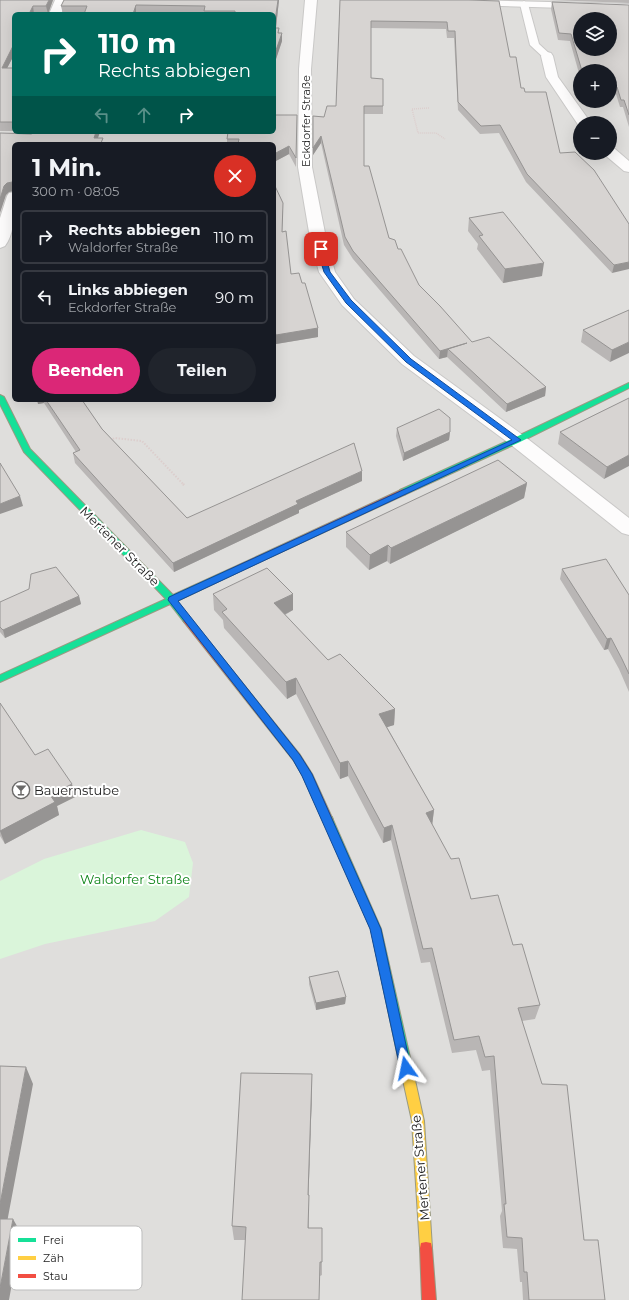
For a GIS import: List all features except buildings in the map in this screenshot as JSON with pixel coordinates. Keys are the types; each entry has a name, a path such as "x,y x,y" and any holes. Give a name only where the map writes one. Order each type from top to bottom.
{"street":[{"path":"56,12 61,0"},
{"name":"Eckdorfer Straße","path":"311,0 305,69 305,167 318,238 327,272 348,302 408,360 517,440 629,528"},
{"path":"456,2 524,2 629,7"},
{"path":"547,56 552,78 579,116"},
{"path":"16,137 32,138"},
{"path":"617,158 629,168"},
{"path":"0,243 12,203"},
{"path":"0,679 517,440 629,385"},
{"name":"Mertener Straße","path":"0,397 27,450 172,600 297,758 307,774 376,929 418,1121 429,1300"}],"lane":[{"path":"524,2 535,45 547,56"}],"path":[{"path":"429,108 412,109 418,133 436,133 445,138"},
{"path":"108,441 115,438 142,441 184,484"}],"shaded area":[{"path":"0,0 629,0 629,1300 0,1300"}],"green space":[{"name":"Waldorfer Straße","path":"141,830 185,842 193,863 189,897 155,921 45,944 0,959 0,881 44,859"}],"traffic: fast":[{"path":"403,492 517,440 629,385"},
{"path":"0,397 27,450 172,600 187,620"},
{"path":"0,679 231,572"},
{"path":"328,820 376,929 405,1062"}],"traffic: slow":[{"path":"405,1062 418,1121 426,1248"}],"traffic: jam":[{"path":"231,572 403,492"},
{"path":"187,620 297,758 307,774 328,820"},
{"path":"426,1248 429,1300"}],"place":[{"name":"Bauernstube","path":"21,790"}],"route":[{"path":"321,249 327,272 348,302 408,360 517,440 172,600 297,758 307,774 376,929 406,1068"}]}
